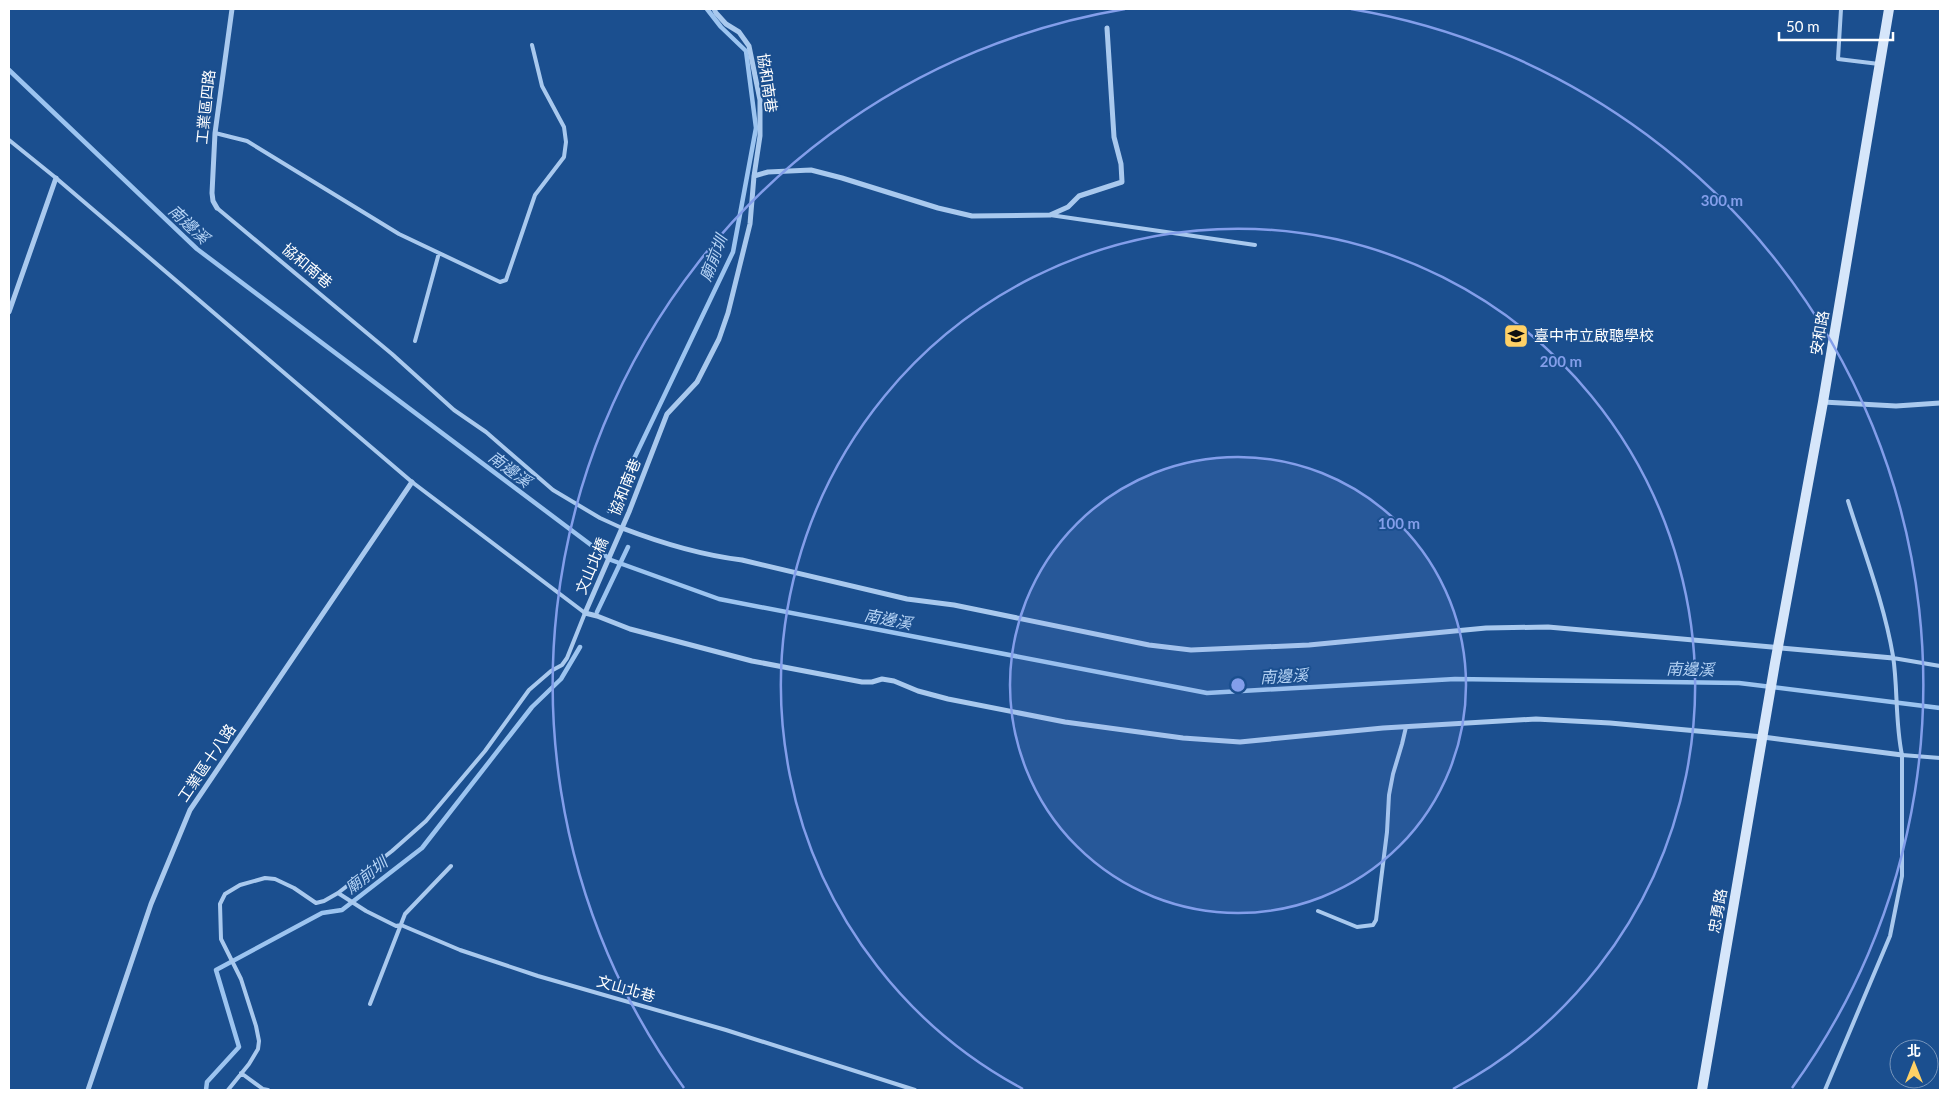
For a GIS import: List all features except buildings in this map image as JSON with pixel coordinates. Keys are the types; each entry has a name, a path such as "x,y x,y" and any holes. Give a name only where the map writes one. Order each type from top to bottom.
{"main road":[{"name":"安和路","path":"1776,662 1823,402 1889,9"},
{"name":"忠勇路","path":"1702,1090 1776,662"}],"street":[{"name":"工業區四路","path":"217,208 212,200 215,133 232,9"},
{"name":"協和南巷","path":"622,528 667,414 696,382 719,339 728,312 750,224 760,136 760,100 749,46 739,32 726,24 714,9"},
{"path":"754,176 768,172 811,170 938,208 972,216 1050,215 1068,207 1079,196 1122,182 1121,164 1114,137 1107,28"},
{"path":"9,312 56,178"},
{"path":"1823,402 1896,406 1940,403"},
{"name":"工業區十八路","path":"88,1090 151,904 190,810 412,482"},
{"path":"622,528 657,541 716,557 742,560 907,599 954,605 1149,645 1191,650 1309,645 1486,628 1548,627 1893,658"},
{"name":"文山北橋","path":"585,613 622,528"},
{"path":"585,613 630,629 752,661 862,682 882,679 894,681 948,700 1064,722 1125,731 1240,742 1406,727 1536,719 1610,723 1763,737 1902,755"}],"lane":[{"path":"1841,9 1838,59 1879,64"},
{"path":"215,133 247,141 399,234 500,282 506,280 535,195 564,157 566,142 564,128 542,86 532,45"},
{"path":"9,140 412,482 585,613 567,658 562,665 551,671 529,690 485,751 426,821 392,852 338,893 324,901 316,902 307,898 294,888 275,878 265,878 240,885 225,894 220,904 221,939 241,979 259,1041 258,1049 249,1064 228,1090"},
{"name":"協和南巷","path":"217,208 392,354 454,410 486,432 553,490 622,528"},
{"path":"1050,215 1255,245"},
{"path":"415,341 439,253"},
{"path":"1825,1090 1890,936 1902,876 1902,755 1899,740 1893,658 1887,622 1848,502"},
{"path":"1893,658 1940,666"},
{"path":"1318,911 1357,927 1373,925 1376,920 1390,788 1406,727"},
{"path":"1902,755 1940,758"},
{"path":"370,1004 405,914 451,866"},
{"name":"文山北巷","path":"338,893 366,911 396,926 401,925 460,950 538,976 726,1030 915,1090"},
{"path":"241,1073 263,1089 268,1090"}],"waterway":[{"name":"廟前圳","path":"609,511 733,252 756,128 746,51 721,27 707,9"},
{"name":"南邊溪","path":"9,70 197,249 611,560 719,599 1207,693 1455,679 1739,683 1940,708"},
{"name":"廟前圳","path":"597,612 628,547"},
{"name":"廟前圳","path":"206,1090 207,1082 239,1047 216,970 322,913 342,910 422,848 532,707 561,679 580,647"}],"place":[{"name":"臺中市立啟聰學校","path":"1516,336"}]}
